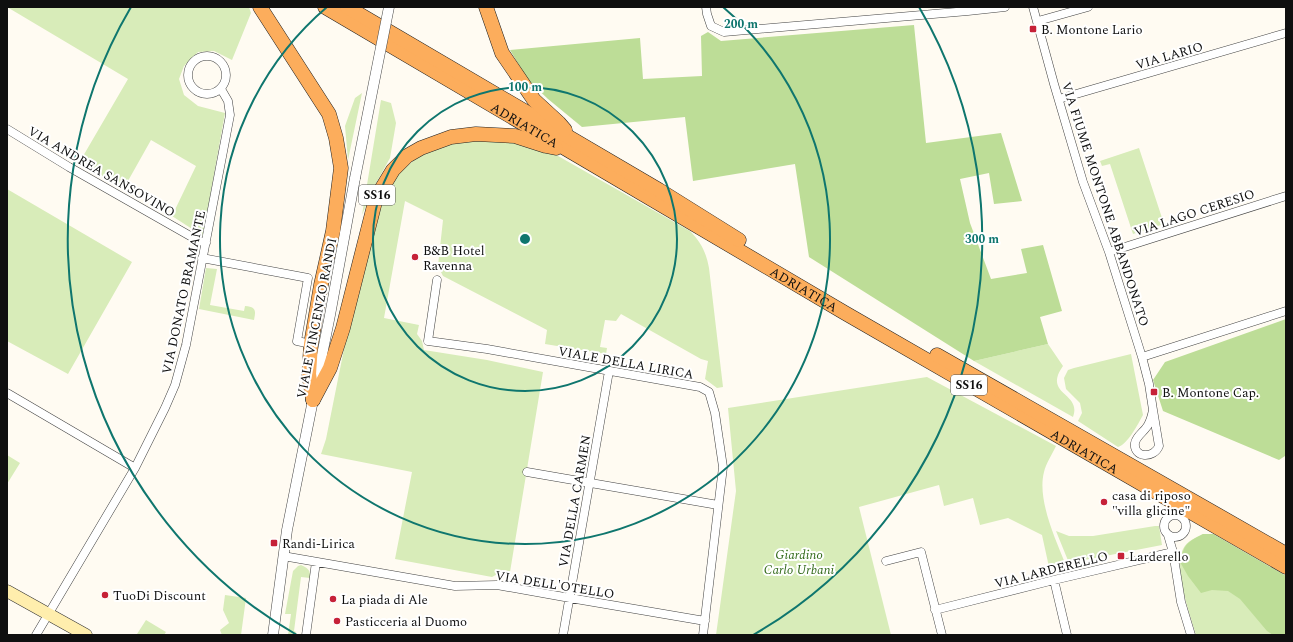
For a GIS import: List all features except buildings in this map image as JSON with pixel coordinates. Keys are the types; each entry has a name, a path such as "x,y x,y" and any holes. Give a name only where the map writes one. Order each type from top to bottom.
{"highway":[{"path":"260,7 329,114 336,138 340,160 340,180 333,231 321,285 311,344 309,374 313,400"},
{"name":"ADRIATICA","path":"325,7 570,145 659,190 803,280 1286,554"},
{"name":"ADRIATICA","path":"347,7 838,309 1286,567"},
{"name":"SS16","path":"313,400 330,368 343,328 376,198 394,170 407,156 421,148 451,137 476,134 515,136 546,146 570,145 559,122 534,100 502,53 486,7"}],"main road":[{"path":"7,590 86,635"}],"street":[{"name":"VIALE VINCENZO RANDI","path":"273,635 287,530 389,7"},
{"path":"706,7 711,26 724,32 1005,7"},
{"name":"VIA FIUME MONTONE ABBANDONATO","path":"1033,7 1088,198 1109,252 1149,384 1159,446 1151,455 1143,455 1137,450 1135,443 1136,439 1147,426 1153,410"},
{"path":"1038,22 1088,7"},
{"name":"VIA LARIO","path":"1059,99 1286,33"},
{"path":"207,56 213,57 223,64 226,68 226,80 221,89 216,93 203,94 192,88 189,83 188,76 188,70 191,64 201,57 207,56"},
{"name":"VIA DONATO BRAMANTE","path":"36,635 135,468 166,408 175,385 186,345 230,115 228,101 221,89"},
{"name":"VIA ANDREA SANSOVINO","path":"7,129 69,167 199,241 206,243"},
{"name":"VIA LAGO CERESIO","path":"1109,252 1286,196"},
{"path":"202,258 308,278 297,341 311,344"},
{"name":"VIALE DELLA LIRICA","path":"437,280 428,340 495,350 700,387 709,392 715,413 723,467 703,635"},
{"path":"1142,357 1286,311"},
{"name":"VIA DELLA CARMEN","path":"563,635 609,371"},
{"path":"7,393 135,468"},
{"path":"527,472 718,505"},
{"path":"1173,552 1185,529 1185,522 1180,516 1176,515 1169,517 1165,522 1165,529 1173,552 1181,602 1192,635"},
{"path":"1168,535 1175,537 1181,535"},
{"path":"886,561 921,552 942,635"},
{"name":"VIA LARDERELLO","path":"935,610 1173,552"},
{"name":"VIA DELL'OTELLO","path":"283,556 455,586 497,585 705,620"},
{"path":"306,635 316,562"},
{"path":"1054,580 1067,635"}],"green space":[{"path":"7,7 249,7 251,13 232,60 214,51 198,52 184,66 179,79 184,95 198,106 225,113 203,236 172,216 196,166 151,140 124,188 79,163 128,79"},
{"path":"914,25 926,143 1001,133 1022,201 994,204 989,173 960,179 970,223 991,279 1027,273 1021,249 1043,245 1062,311 1040,317 1048,344 974,361 809,257 795,164 693,181 685,117 582,127 548,99 528,80 510,50 640,38 643,79 702,76 701,36 708,32 721,41"},
{"path":"362,93 348,160 345,126 355,98"},
{"path":"381,100 391,103 396,123 390,158 375,185 362,215"},
{"path":"479,139 516,141 551,152 690,231 702,248 709,268 723,387 717,388 705,379 708,361 701,359 621,314 616,321 605,320 600,347 607,348 606,354 545,344 547,330 443,276 438,266 443,220 405,201 384,318 419,325 417,334 422,341 424,350 487,360 543,372 510,572 505,570 492,577 395,559 412,472 321,454 326,439 346,339 379,200 397,175 420,155 445,145"},
{"path":"1139,148 1164,224 1133,234 1110,164 1102,166 1100,161"},
{"path":"7,189 132,262 68,374 7,341"},
{"path":"206,268 217,269 210,305 244,311 245,306 251,307 255,311 254,320 199,309"},
{"path":"1286,319 1285,456 1279,460 1163,411 1153,380 1165,362"},
{"path":"1048,344 1063,366 1058,374 1057,382 1059,387 1073,404 1073,417 974,361"},
{"path":"1131,354 1143,415 1129,438 1118,447 1078,421 1082,413 1080,403 1066,389 1064,378 1068,370"},
{"name":"Giardino Carlo Urbani","path":"927,377 1056,446 1044,472 1042,483 1048,518 1065,563 1049,567 1042,535 1008,518 980,525 973,498 944,506 939,485 859,507 891,635 716,635 736,491 728,408"},
{"path":"7,455 20,463 7,484"},
{"path":"1159,526 1162,545 1069,563 1056,531 1069,536 1093,536"},
{"path":"1203,534 1213,534 1286,576 1286,635 1196,635 1181,579 1180,558 1183,549 1187,544"},
{"path":"1203,534 1213,534 1286,576 1286,635 1273,635 1267,631 1240,599 1228,591 1212,590 1201,593 1188,576 1180,562 1187,544"},
{"path":"301,565 306,567 310,573 310,578 301,577 294,631 296,632 296,635 288,635 291,614 285,614 293,571"},
{"path":"225,595 246,598 241,635 222,635 220,630 229,623 223,610"},
{"path":"146,620 166,632 164,635 137,634"}],"place":[{"name":"B. Montone Lario","path":"1033,29"},
{"name":"B&B Hotel Ravenna","path":"415,257"},
{"name":"B. Montone Cap.","path":"1154,392"},
{"name":"casa di riposo \"villa glicine\"","path":"1104,502"},
{"name":"Randi-Lirica","path":"274,543"},
{"name":"Larderello","path":"1121,556"},
{"name":"TuoDi Discount","path":"105,595"},
{"name":"La piada di Ale","path":"333,599"},
{"name":"Pasticceria al Duomo","path":"337,621"}]}
